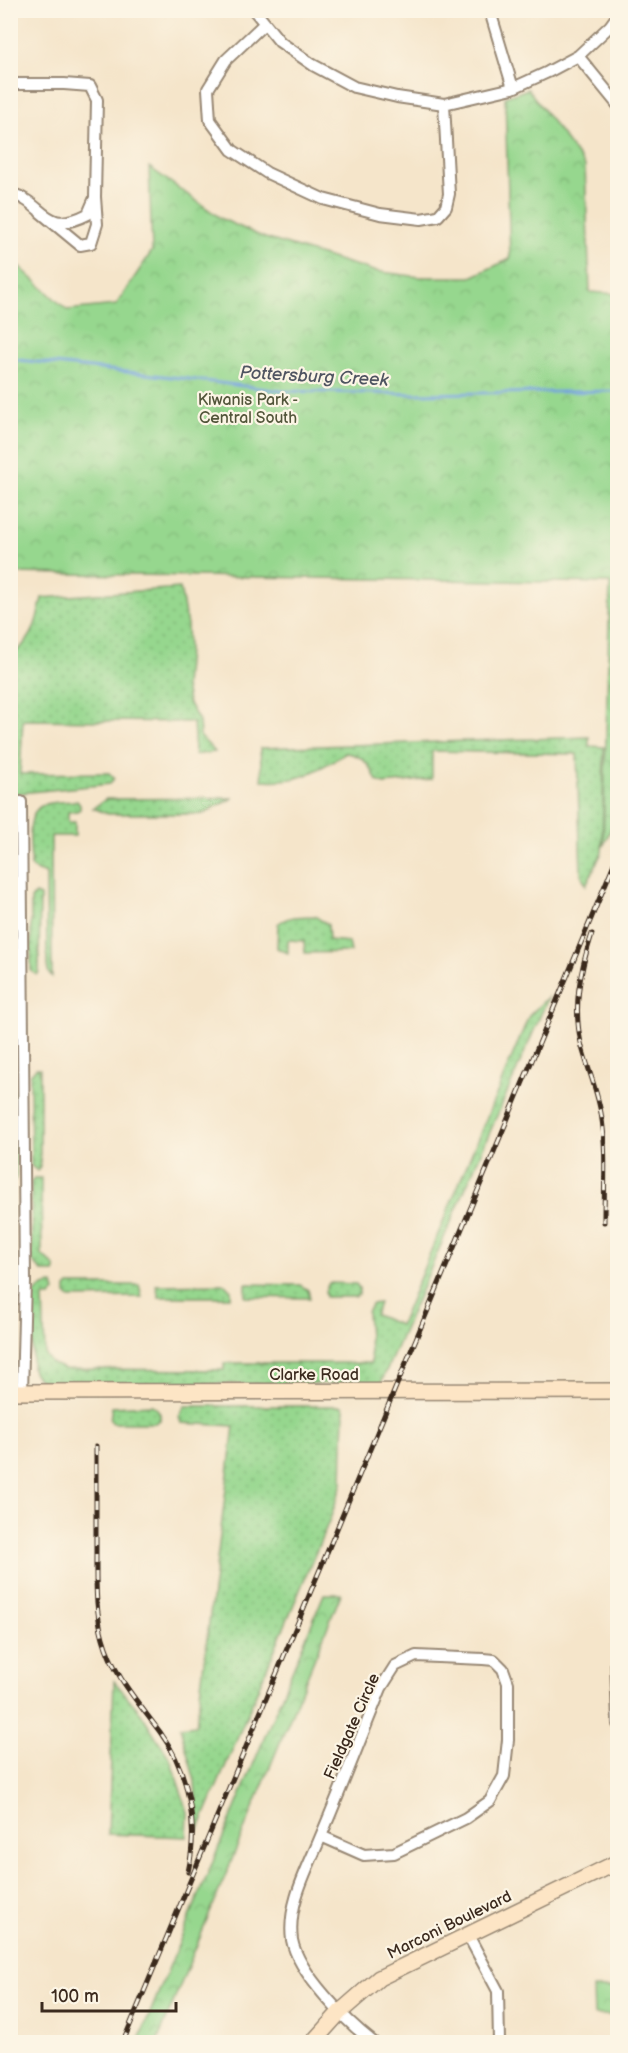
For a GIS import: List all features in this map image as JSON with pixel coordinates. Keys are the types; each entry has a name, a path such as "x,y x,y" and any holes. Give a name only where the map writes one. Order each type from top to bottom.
{"main road":[{"name":"Clarke Road","path":"16,1392 618,1391"},
{"name":"Marconi Boulevard","path":"313,2043 340,2012 379,1978 618,1862"}],"street":[{"path":"254,10 280,42 354,87 397,97 444,104 513,88 578,56 610,26 618,15"},
{"path":"492,10 492,18 513,88"},
{"path":"264,24 226,60 208,89 210,120 232,150 267,173 323,198 380,214 421,219 438,216 446,207 449,194 444,104"},
{"path":"578,56 618,105"},
{"path":"10,84 90,86 97,100 95,197 97,224 91,243 80,245 22,196 10,193"},
{"path":"40,212 60,224 73,222 88,214 95,197"},
{"path":"10,803 21,801 25,1276 16,1392"},
{"name":"Fieldgate Circle","path":"321,1836 364,1855 394,1853 466,1818 490,1801 504,1776 508,1740 508,1683 503,1669 494,1660 416,1656 395,1666 381,1688 303,1875 295,1906 292,1941 307,1974 340,2012 373,2043"},
{"path":"616,1663 618,1724"},
{"path":"468,1935 498,1991 499,2043"}],"green space":[{"name":"Kiwanis Park - Central South","path":"528,89 585,166 590,292 617,294 618,812 603,847 610,583 11,573 11,259 67,310 116,305 152,251 149,167 222,219 265,238 374,271 420,277 471,277 510,259 505,97"},
{"path":"180,588 187,625 188,650 185,686 188,702 199,721 200,736 215,752 195,755 193,722 23,720 20,774 109,773 114,778 110,784 11,794 11,655 25,643 33,631 42,598"},
{"path":"589,737 589,746 604,747 602,852 586,885 581,874 577,754 432,751 432,779 384,784 377,781 369,766 362,759 346,753 307,775 287,780 262,780 260,748"},
{"path":"233,798 202,814 108,814 93,808 106,799"},
{"path":"77,801 80,809 68,812 68,822 75,822 75,836 51,836 52,977 47,966 46,874 31,866 31,823 37,809 43,805"},
{"path":"35,894 40,896 39,972 37,975 31,971 31,899"},
{"path":"315,916 328,925 329,940 349,942 351,952 305,953 304,941 288,940 288,953 277,948 278,924 291,918"},
{"path":"549,996 381,1383 60,1385 47,1383 37,1377 32,1369 33,1298 41,1288 53,1284 55,1291 50,1297 43,1297 45,1355 51,1363 64,1369 224,1370 224,1363 371,1363 367,1312 372,1304 379,1303 375,1315 400,1325 529,1016"},
{"path":"36,1068 40,1068 40,1169 38,1171 31,1166 30,1075"},
{"path":"11,1090 15,1091 16,1178 13,1181 10,1180"},
{"path":"35,1178 41,1178 42,1255 55,1266 55,1272 43,1272 32,1261 31,1182"},
{"path":"329,1283 356,1284 359,1294 355,1297 326,1297 325,1291"},
{"path":"225,1284 231,1290 231,1297 159,1297 156,1285"},
{"path":"246,1284 300,1285 308,1290 310,1298 246,1297"},
{"path":"69,1285 139,1285 142,1297 70,1298 66,1294 66,1288"},
{"path":"152,1405 160,1415 160,1420 155,1423 113,1423 110,1420 112,1407"},
{"path":"185,1406 342,1406 344,1409 342,1483 332,1514 198,1831 195,1781 180,1727 196,1725 234,1426 181,1423 179,1417"},
{"path":"324,1594 341,1594 157,2042 138,2042"},
{"path":"114,1681 141,1713 170,1759 188,1812 187,1837 108,1834"},
{"path":"593,1988 617,1988 617,2015 594,2015"}],"waterway":[{"name":"Pottersburg Creek","path":"10,359 282,391 416,394 618,391"}],"railway":[{"path":"123,2042 618,854"},
{"path":"592,934 581,976 578,1018 582,1047 597,1096 603,1126 604,1222"},
{"path":"96,1446 96,1585 100,1627 113,1664 127,1688 170,1748 185,1781 192,1817 188,1872"}]}
